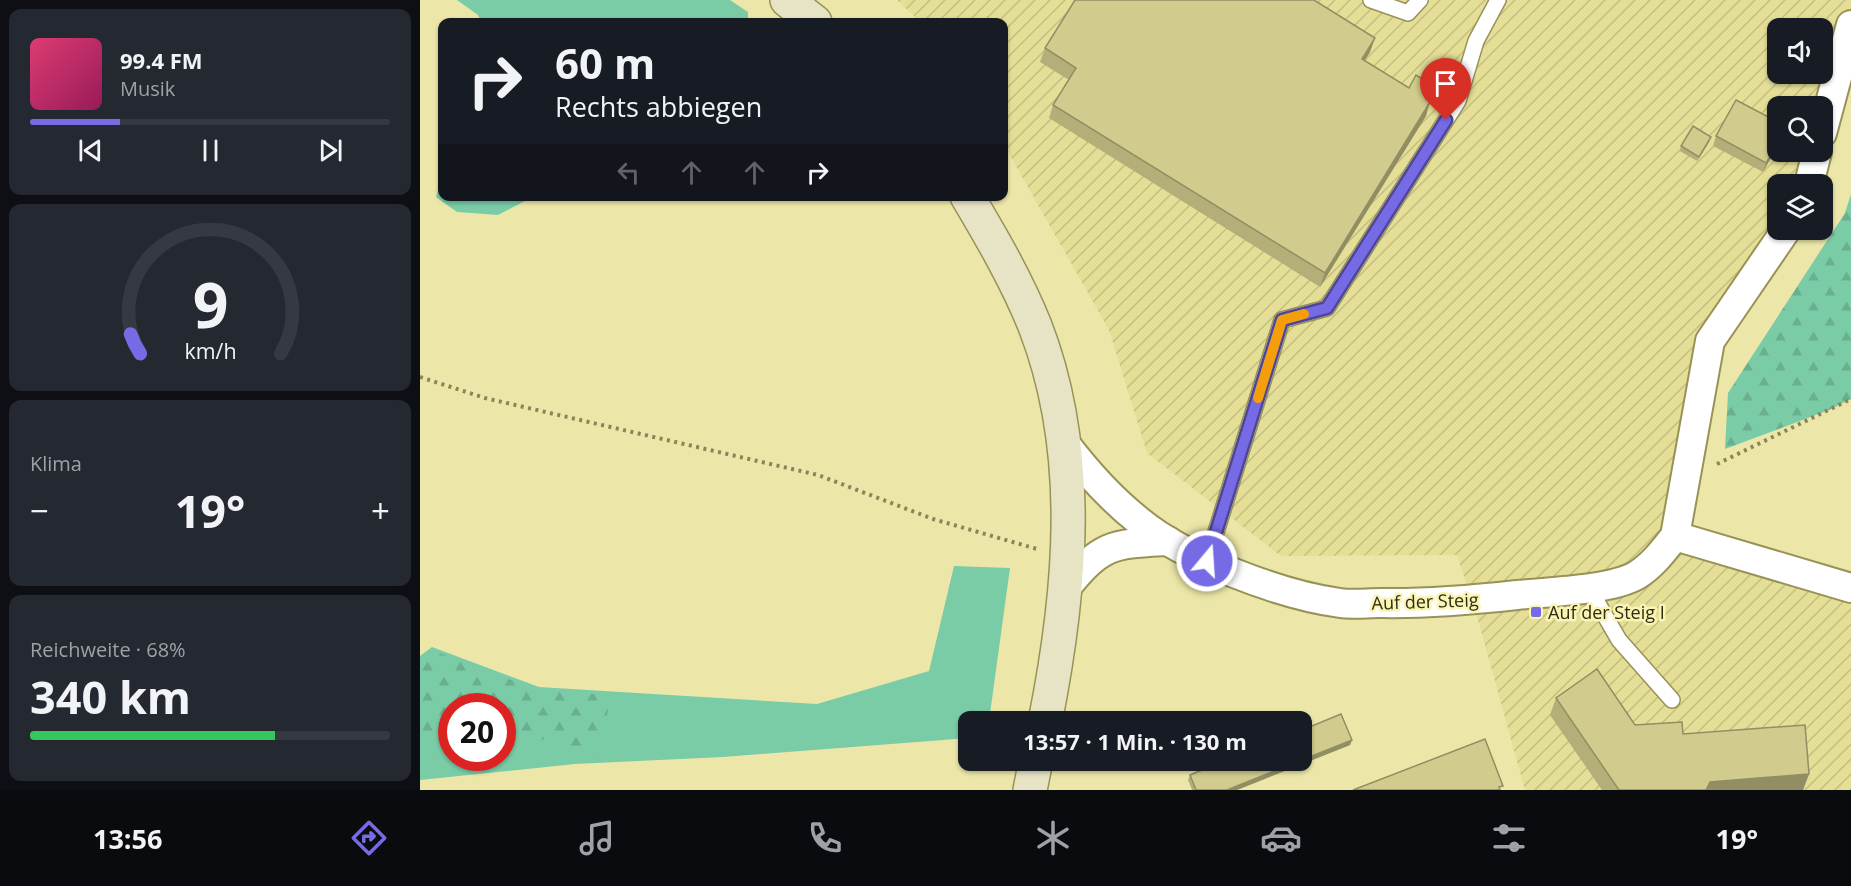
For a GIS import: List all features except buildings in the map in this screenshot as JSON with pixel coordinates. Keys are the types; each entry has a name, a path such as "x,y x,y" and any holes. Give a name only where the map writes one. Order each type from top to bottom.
{"main road":[{"path":"787,0 810,18"},
{"path":"970,201 1000,251 1035,327 1053,385 1068,459 1067,573 1047,711"},
{"path":"1030,790 1034,771"}],"street":[{"path":"1832,96 1851,25"},
{"name":"Auf der Steig","path":"1064,442 1083,467 1121,506 1168,541 1207,561 1272,586 1340,603 1436,604 1589,588 1636,575 1658,558 1675,536 1710,341 1779,240"},
{"path":"1675,536 1851,588"},
{"name":"Auf der Steig","path":"1067,573 1089,559 1124,543 1168,541"}],"lane":[{"path":"1371,0 1408,13 1420,0"},
{"path":"1207,561 1282,320 1327,308 1458,101 1476,41 1498,0"},
{"path":"1589,588 1619,640 1672,700"}],"path":[{"path":"420,377 485,399 818,475 1067,573"},
{"path":"1687,479 1851,399"}],"shaded area":[{"path":"897,0 1851,0 1851,25 1833,75 1833,18 1767,18 1767,84 1830,84 1826,96 1767,96 1767,162 1814,162 1812,174 1767,174 1767,240 1772,240 1710,341 1675,535 1851,596 1851,790 1525,790 1475,609 1457,555 1281,556 1147,453 1109,330 1008,152 1008,18 916,18"}],"green space":[{"path":"457,0 730,0 748,12 748,18 479,18"},
{"path":"1851,194 1851,399 1829,410 1725,449 1728,393 1827,240 1833,240 1833,231 1845,213"},
{"path":"442,201 525,201 498,215 457,212"},
{"path":"954,566 1010,568 990,711 958,711 958,739 723,757 575,764 516,770 516,693 438,693 438,771 507,771 420,780 420,656 432,647 539,687 817,704 929,671"},
{"path":"434,651 541,691 610,695 606,724 597,753 573,751 559,736 516,745 516,693 438,693 438,735 432,732 420,735 420,661"}],"slow traffic":[{"path":"1258,398 1282,320 1304,314"}],"place":[{"name":"Auf der Steig I","path":"1536,612"}],"route":[{"path":"1207,561 1282,320 1327,308 1446,120"}]}
